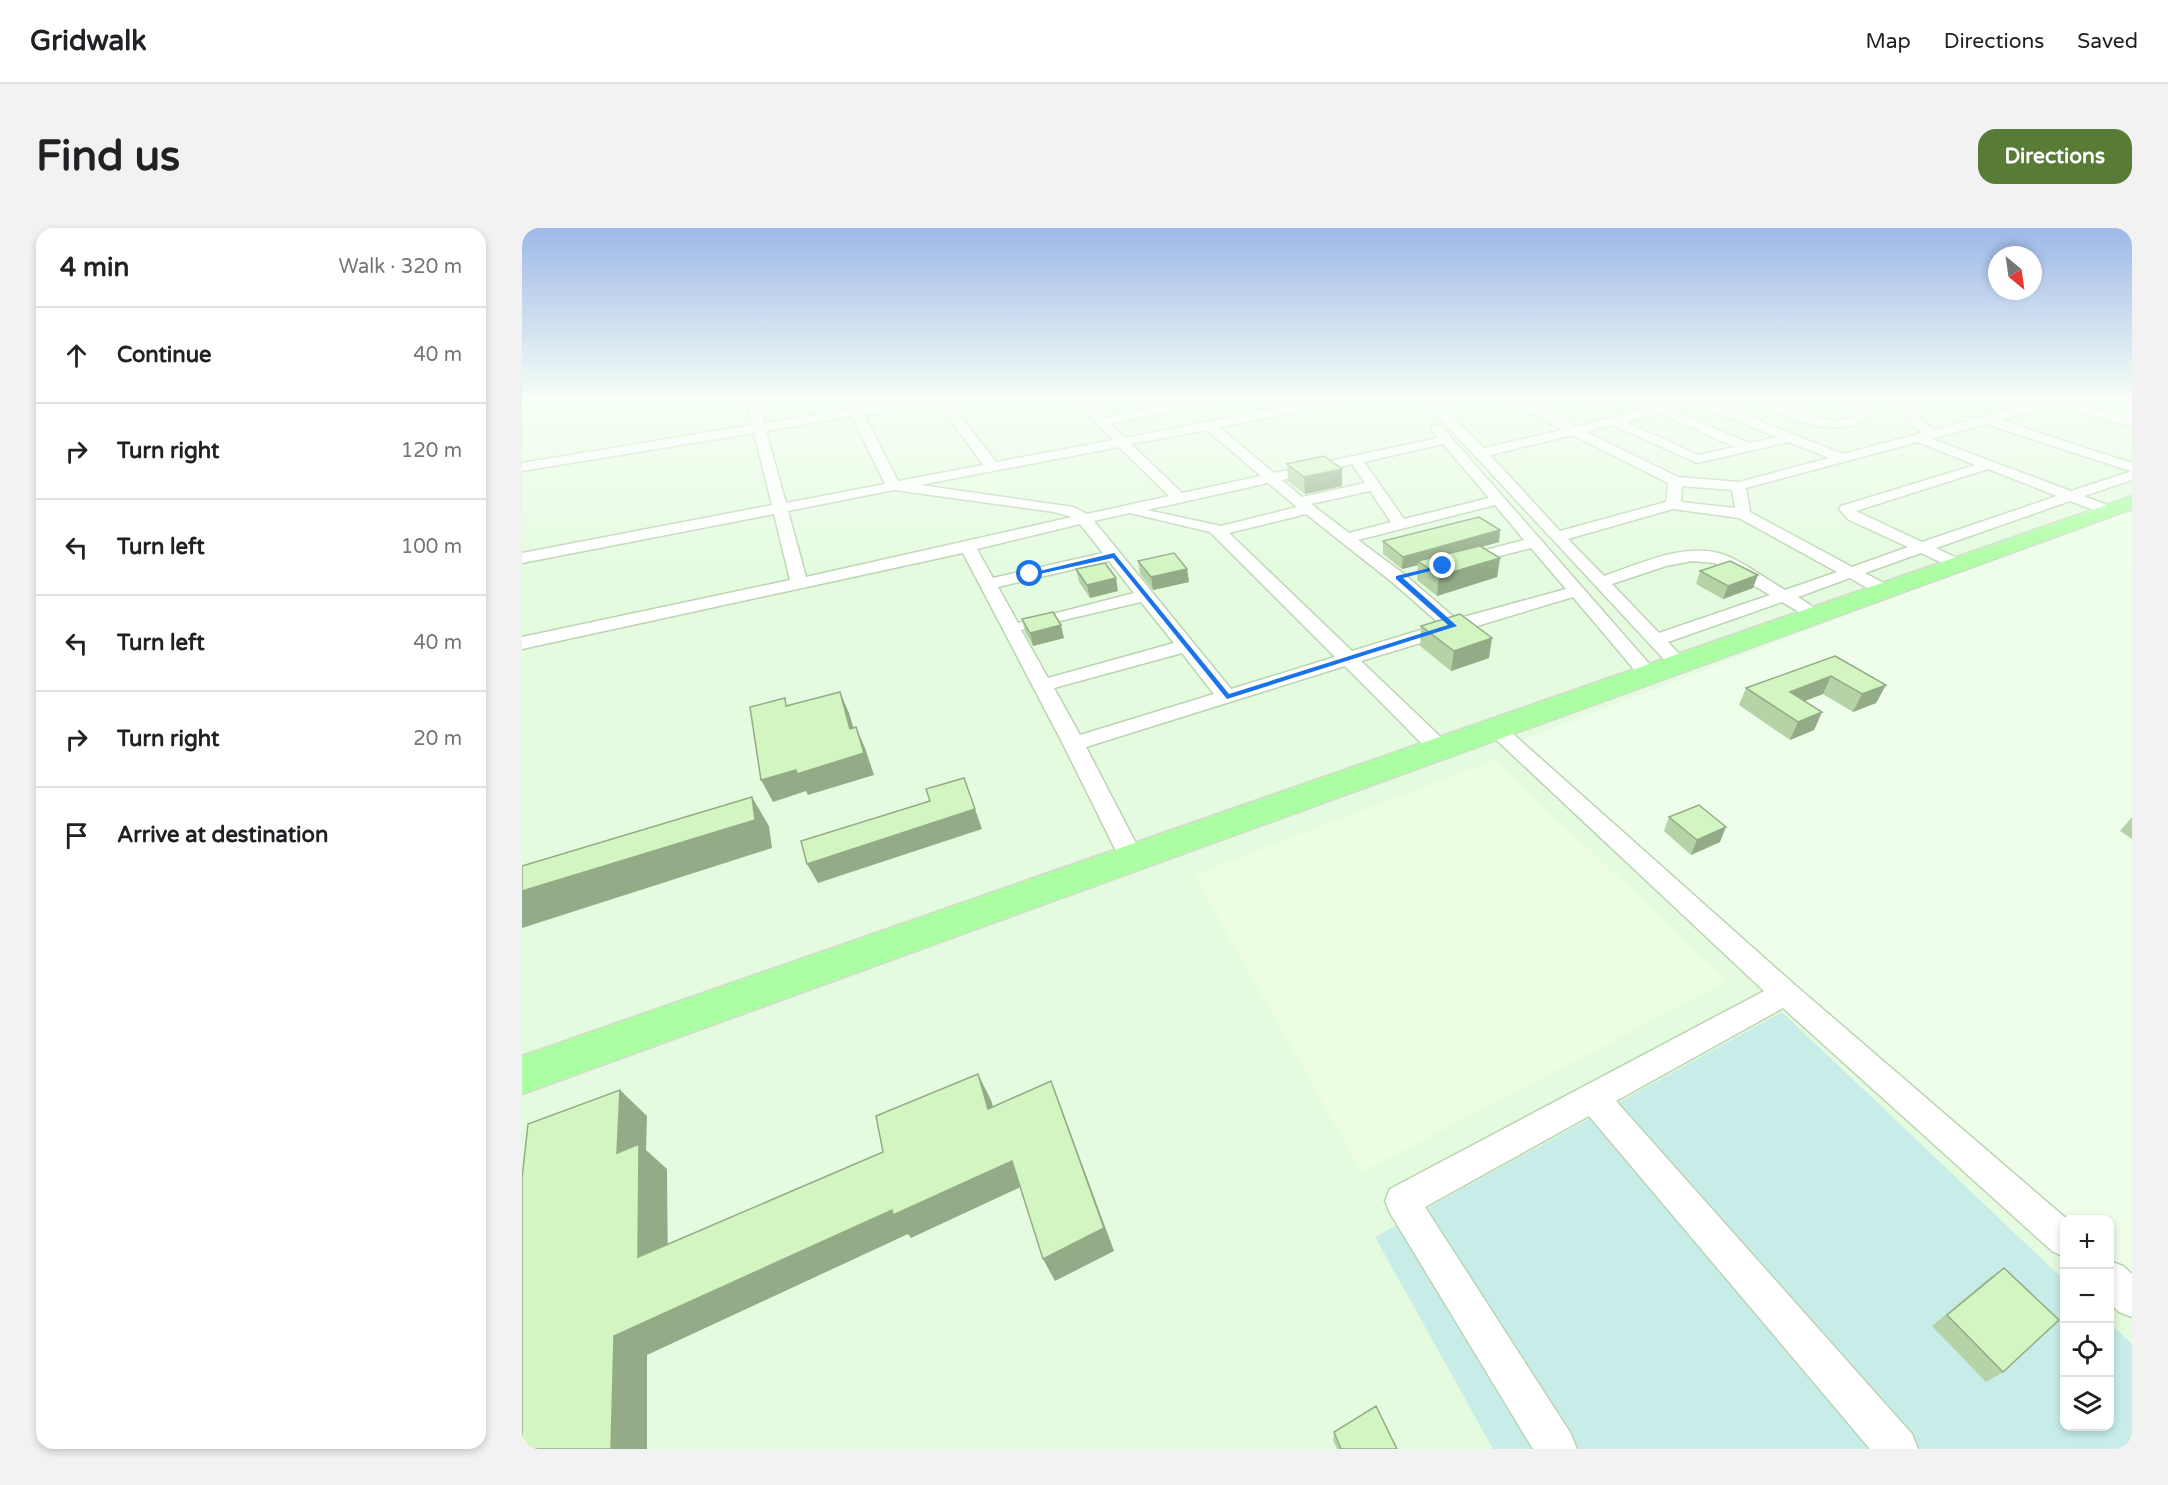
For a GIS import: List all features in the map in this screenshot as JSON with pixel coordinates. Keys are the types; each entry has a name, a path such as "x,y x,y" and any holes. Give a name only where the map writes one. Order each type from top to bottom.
{"main road":[{"path":"522,1075 2120,506"}],"street":[{"path":"522,467 577,458"},
{"path":"766,458 799,583"},
{"path":"879,458 893,486"},
{"path":"985,458 992,467"},
{"path":"522,558 1041,458"},
{"path":"1138,458 1179,498"},
{"path":"1248,458 1304,506 1398,578 1453,626"},
{"path":"522,643 968,547 1084,519 1365,458"},
{"path":"1462,458 1649,675"},
{"path":"1486,458 1557,537 1679,664"},
{"path":"1628,458 1675,481 1739,486 1847,458"},
{"path":"1973,458 2071,496 2120,506"},
{"path":"2104,458 2132,467"},
{"path":"1356,460 1401,525"},
{"path":"1957,564 1854,517 1846,509 1988,465"},
{"path":"1656,640 2132,475"},
{"path":"1673,505 1675,481"},
{"path":"893,486 1069,510 1084,519 1227,697"},
{"path":"1128,510 1218,521 1304,506 1372,486"},
{"path":"1739,486 1743,514"},
{"path":"1218,521 1226,488"},
{"path":"1346,538 1499,500"},
{"path":"1557,537 1673,505 1743,514 1885,591"},
{"path":"1218,521 1348,660 1440,749"},
{"path":"1443,566 1534,542"},
{"path":"968,547 1074,744 1132,859"},
{"path":"988,584 1114,555"},
{"path":"1602,582 1664,563 1702,555 1720,560 1815,614"},
{"path":"1398,578 1421,572"},
{"path":"1074,744 1453,626 1576,591"},
{"path":"1011,628 1147,595"},
{"path":"1041,686 1186,646"},
{"path":"1496,729 1785,993 2060,1235"},
{"path":"1556,1449 1402,1201 1785,993"},
{"path":"1594,1098 1897,1449"},
{"path":"2114,1283 2132,1299"}],"shaded area":[{"path":"522,458 2132,458 2132,505 1512,744 2060,1233 2060,1431 2114,1431 2114,1281 2132,1297 2132,1449 522,1449"},
{"path":"1494,760 1728,981 1362,1172 1194,875"},
{"path":"1782,1012 2060,1276 2060,1431 2114,1431 2114,1327 2132,1344 2132,1449 1493,1449 1375,1237"}],"building":[{"path":"1327,458 1342,469 1304,477 1287,464"},
{"path":"1479,517 1500,530 1403,557 1383,541"},
{"path":"1480,546 1500,558 1439,576 1418,561"},
{"path":"1174,553 1187,569 1151,577 1138,561"},
{"path":"1730,561 1758,575 1728,586 1700,571"},
{"path":"1105,563 1116,578 1087,585 1076,569"},
{"path":"1053,612 1061,625 1030,633 1022,619"},
{"path":"1460,614 1492,638 1454,651 1421,626"},
{"path":"1835,656 1886,685 1862,694 1831,676 1790,692 1822,712 1798,722 1746,688"},
{"path":"840,692 850,729 856,727 864,753 797,774 796,770 761,780 750,707 785,698 786,706"},
{"path":"964,778 975,809 807,864 801,841 930,801 926,789"},
{"path":"752,797 755,820 522,891 522,866"},
{"path":"1699,805 1726,827 1697,840 1669,817"},
{"path":"978,1074 988,1109 1051,1081 1104,1228 1043,1259 1012,1161 893,1215 892,1210 614,1336 611,1449 522,1449 522,1178 528,1124 620,1090 617,1153 639,1144 638,1257 883,1152 876,1116"},
{"path":"2004,1268 2059,1320 2003,1372 1947,1315"},
{"path":"1376,1406 1397,1449 1341,1449 1334,1432"}],"route":[{"path":"1030,574 1114,555 1227,697 1453,626 1398,578 1443,566"}]}
